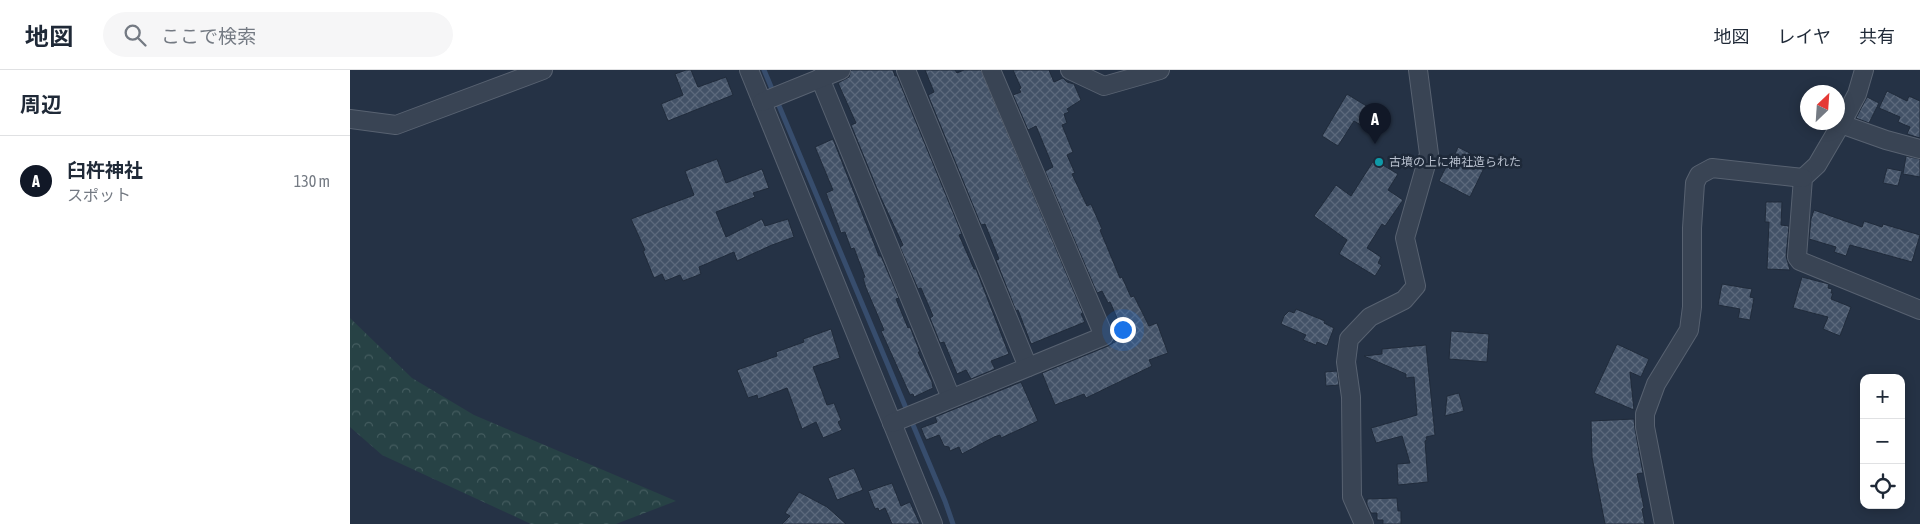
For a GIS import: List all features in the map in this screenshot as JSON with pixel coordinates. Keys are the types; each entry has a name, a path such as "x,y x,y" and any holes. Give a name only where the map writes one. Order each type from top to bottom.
{"street":[{"path":"350,119 396,125 543,70"},
{"path":"749,70 770,99 902,418 933,524"},
{"path":"770,99 841,70"},
{"path":"906,70 1028,367"},
{"path":"902,418 1104,336 991,70"},
{"path":"1070,70 1104,86 1160,70"},
{"path":"1364,524 1352,497 1351,397 1346,362 1349,339 1370,317 1404,300 1416,286 1404,238 1429,154 1418,70"},
{"path":"1845,116 1857,94 1864,70"},
{"path":"820,78 951,398"},
{"path":"1845,125 1886,140 1920,149"},
{"path":"1837,130 1817,165 1802,178 1796,257 1800,261 1920,310"},
{"path":"1664,524 1645,414 1656,384 1689,330 1692,307 1692,228 1695,183 1699,176 1712,168 1802,178"}],"green space":[{"path":"350,318 412,378 474,415 676,501 616,524 531,524 382,455 350,427"}],"building":[{"path":"691,70 698,87 726,77 733,95 668,121 661,104 683,95 675,74"},
{"path":"851,70 893,70 895,76 897,76 962,234 959,235 974,269 976,269 1009,354 991,361 995,369 971,379 966,370 957,374 944,342 940,343 930,318 933,316 921,288 918,289 900,247 903,245 880,196 851,125 856,123 838,83 849,77"},
{"path":"925,70 955,70 957,73 964,70 981,70 1083,313 1081,314 1085,322 1031,344 996,260 999,259 985,224 981,225 928,95 934,92"},
{"path":"1013,70 1049,70 1054,82 1063,78 1067,82 1074,84 1081,100 1067,109 1069,112 1064,114 1067,123 1062,125 1073,152 1067,155 1075,173 1072,174 1087,206 1091,204 1120,278 1122,277 1131,297 1134,296 1149,326 1157,323 1168,353 1149,360 1152,366 1086,398 1084,394 1055,405 1042,373 1108,346 1125,336 1110,302 1108,303 1102,291 1097,293 1045,171 1053,167 1036,126 1028,130 1013,95 1021,92 1019,89 1021,88"},
{"path":"1887,91 1907,101 1909,96 1920,101 1920,138 1907,134 1910,127 1898,122 1900,117 1879,108"},
{"path":"1347,94 1381,115 1371,131 1354,121 1338,146 1322,136"},
{"path":"1867,97 1879,103 1869,123 1856,118"},
{"path":"833,139 879,256 881,256 899,298 896,299 908,328 910,327 920,352 918,352 932,382 933,388 914,397 913,394 910,395 881,331 884,330 866,288 863,278 865,277 854,248 851,249 845,232 841,233 826,193 833,190 815,147"},
{"path":"1458,147 1483,160 1480,167 1484,168 1470,197 1439,181"},
{"path":"1906,156 1920,159 1920,177 1903,174"},
{"path":"717,159 726,183 762,169 769,188 753,193 755,197 716,212 726,237 762,219 765,226 788,219 794,237 737,261 734,252 699,267 701,274 683,281 680,275 665,281 662,274 654,278 643,251 645,250 631,219 694,195 685,171"},
{"path":"1374,160 1398,174 1388,190 1403,200 1385,226 1382,224 1367,248 1381,257 1378,263 1382,265 1375,276 1339,254 1347,240 1314,216 1336,185 1351,196"},
{"path":"1887,168 1902,171 1898,186 1883,183"},
{"path":"1766,202 1782,202 1781,225 1789,226 1786,256 1790,270 1767,269 1769,222 1765,222"},
{"path":"1814,210 1862,227 1864,221 1882,227 1883,224 1920,235 1912,262 1850,245 1846,256 1834,252 1836,247 1809,239"},
{"path":"1802,277 1829,284 1828,288 1832,289 1831,293 1833,293 1831,299 1851,307 1840,336 1823,329 1828,317 1793,308"},
{"path":"1722,284 1752,289 1750,297 1754,298 1750,320 1738,318 1740,309 1718,305"},
{"path":"1296,309 1325,321 1324,323 1334,328 1327,346 1317,342 1316,345 1303,340 1306,335 1281,324 1284,316 1289,311 1294,313"},
{"path":"831,329 840,358 813,367 827,405 834,403 841,420 838,422 842,430 823,438 816,422 802,429 787,388 758,399 757,395 748,398 737,370 777,356 776,352 804,342 803,339"},
{"path":"1451,331 1489,334 1487,362 1449,359"},
{"path":"1617,344 1649,359 1641,377 1630,372 1634,410 1594,393"},
{"path":"1426,345 1435,435 1426,437 1427,440 1425,441 1428,482 1398,485 1397,464 1410,463 1402,436 1376,443 1371,428 1417,415 1414,377 1406,378 1406,374 1364,356 1382,354 1382,349"},
{"path":"1337,371 1339,385 1326,386 1325,372"},
{"path":"1021,382 1038,421 1001,438 1000,435 994,437 962,454 959,447 950,451 949,447 944,446 939,435 926,440 921,428 937,422 935,417"},
{"path":"1459,393 1464,411 1445,416 1447,396"},
{"path":"1634,419 1643,473 1637,474 1644,508 1642,509 1645,524 1605,524 1592,457 1591,421"},
{"path":"854,468 863,490 837,500 828,478"},
{"path":"892,483 901,506 910,502 920,524 892,524 885,508 879,511 878,508 875,509 868,491"},
{"path":"799,492 827,507 846,524 782,524 790,516 785,513"},
{"path":"1397,498 1398,511 1401,511 1401,524 1383,524 1383,520 1377,520 1377,513 1371,513 1367,505 1367,499"}],"waterway":[{"path":"764,70 953,524"}],"place":[{"name":"臼杵神社","path":"1375,144"},
{"name":"古墳の上に神社造られた","path":"1379,162"}]}
